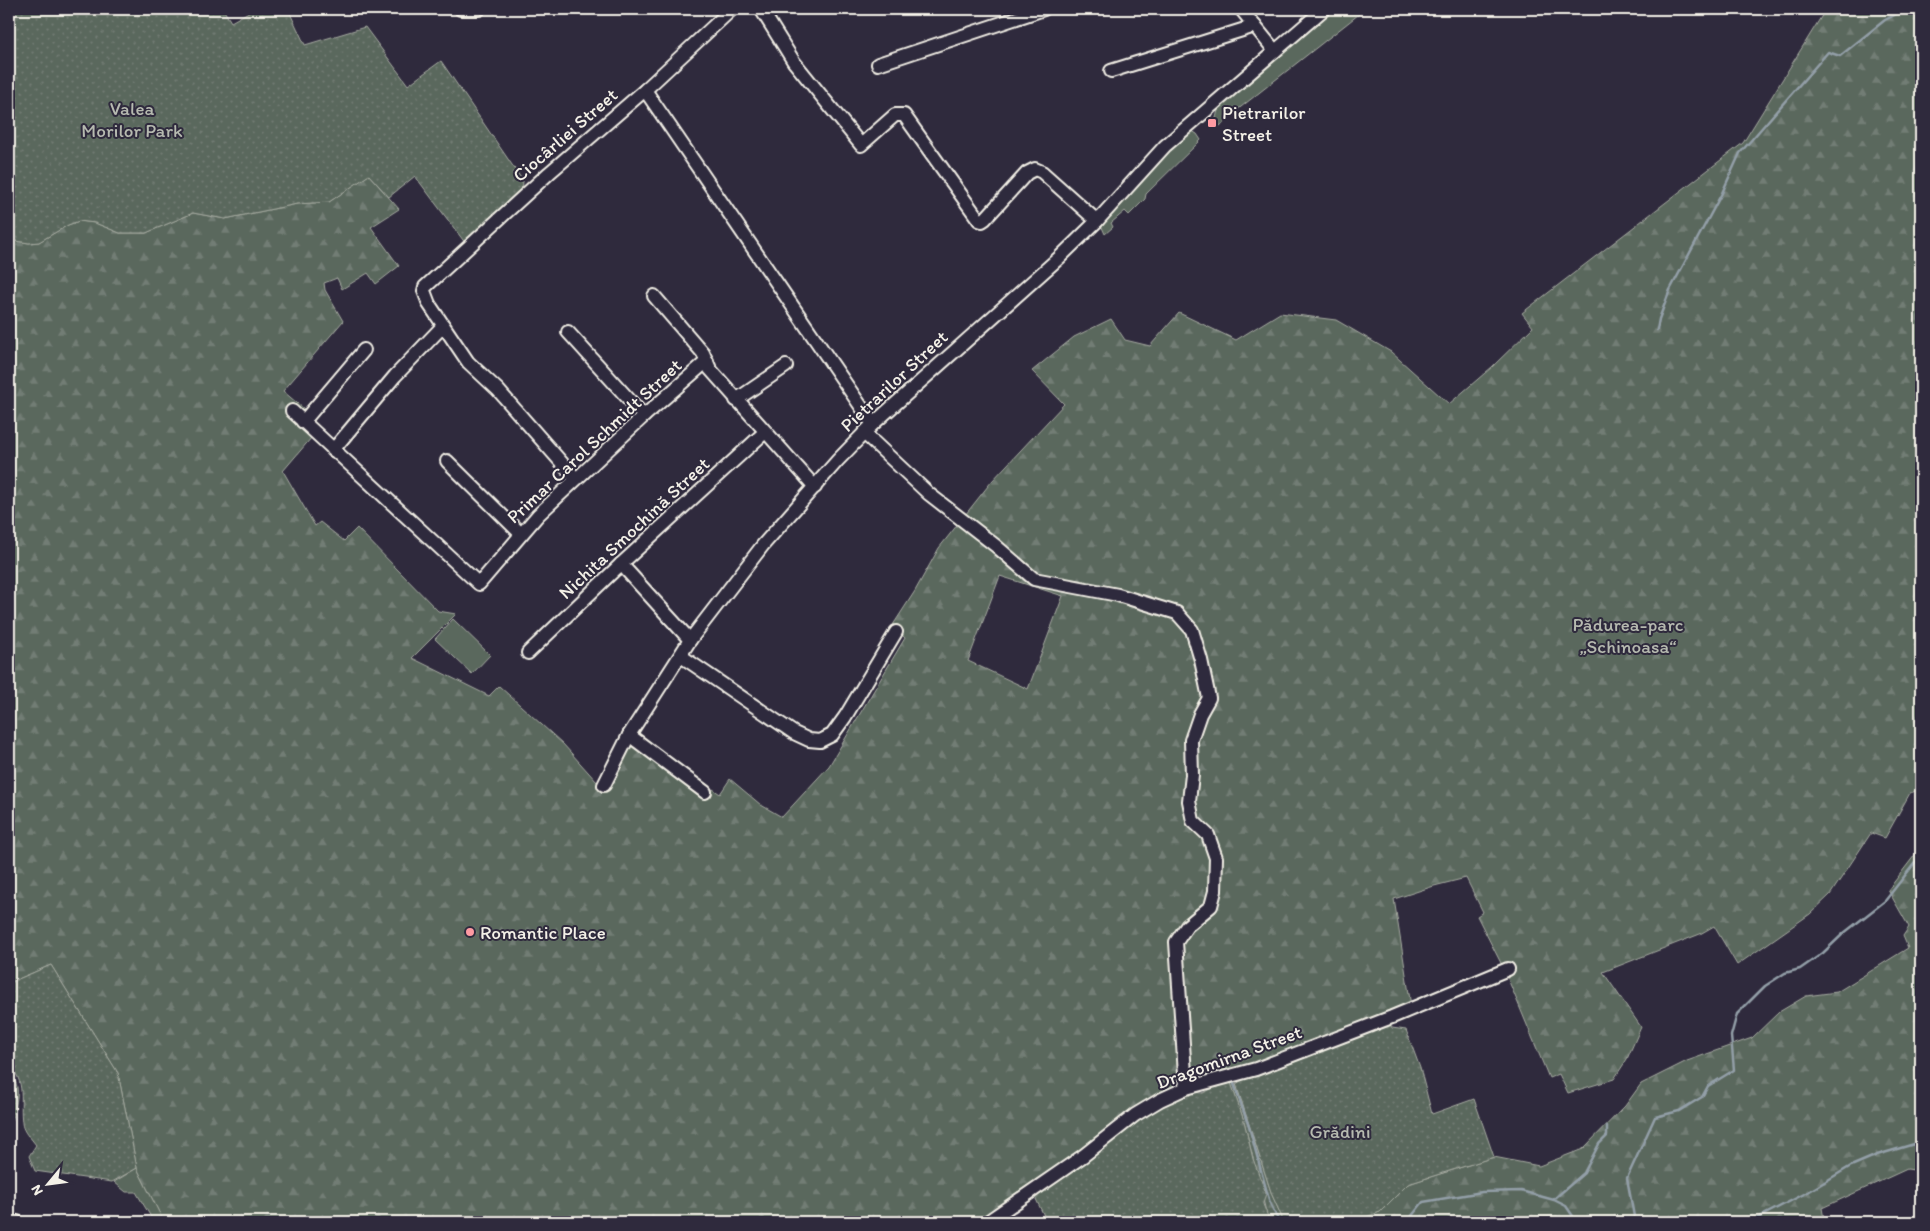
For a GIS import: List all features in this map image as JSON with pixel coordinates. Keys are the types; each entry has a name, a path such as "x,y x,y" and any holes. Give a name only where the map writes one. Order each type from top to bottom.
{"street":[{"path":"460,9 479,9"},
{"name":"Ciocârliei Street","path":"443,326 429,304 424,291 430,281 549,172 645,90 732,9"},
{"path":"761,9 794,62 861,145 895,115 904,115 979,220 985,219 1027,173 1035,169 1042,172 1096,221"},
{"path":"878,64 1044,9"},
{"path":"1241,9 1275,51"},
{"name":"Pietrarilor Street","path":"604,785 629,735 690,640 763,545 868,428 1054,263 1096,221 1165,146 1322,9"},
{"path":"1111,72 1255,26"},
{"path":"645,90 786,295 868,428 928,494 996,546 1034,579 1118,595 1178,613 1192,630 1209,698 1200,714 1191,740 1192,775 1189,801 1193,821 1208,835 1216,858 1215,892 1211,906 1187,926 1176,942 1186,1088"},
{"path":"654,296 703,353 710,369 736,400 815,487"},
{"path":"333,450 395,376 443,326 468,362 498,390 576,479"},
{"path":"568,332 644,416"},
{"path":"303,422 364,350"},
{"name":"Primar Carol Schmidt Street","path":"292,411 478,584 538,514 644,416 707,361"},
{"path":"736,400 786,366"},
{"name":"Nichita Smochină Street","path":"528,653 620,564 765,432"},
{"path":"447,460 521,534"},
{"path":"620,564 690,640"},
{"path":"681,656 794,733 808,740 820,741 832,735 845,718 896,632"},
{"path":"629,735 705,792"},
{"name":"Dragomirna Street","path":"987,1222 1083,1156 1135,1115 1186,1088 1256,1069 1428,1004 1508,970"},
{"path":"9,1221 17,1222"}],"green space":[{"name":"Valea Morilor Park","path":"9,9 223,9 231,22 254,9 288,9 305,45 365,27 408,85 441,61 523,181 522,193 466,244 415,176 389,197 369,175 329,202 297,204 225,219 193,213 146,233 120,233 95,223 79,221 68,225 39,242 29,243 9,240"},
{"path":"1332,9 1361,9 1363,11 1227,118 1217,128 1216,118 1220,102"},
{"name":"Pădurea-parc „Schinoasa“","path":"1826,9 1921,9 1921,785 1919,785 1916,791 1910,793 1885,838 1871,833 1830,895 1810,914 1737,965 1714,926 1700,934 1603,972 1641,1027 1627,1059 1614,1079 1568,1093 1559,1074 1549,1078 1503,967 1477,916 1483,912 1466,878 1394,899 1411,1006 1236,1069 1134,1110 979,1222 164,1222 137,1168 118,1073 51,965 9,983 9,240 29,243 39,242 68,225 79,221 95,223 120,233 146,233 193,213 225,219 297,204 329,202 369,175 399,209 371,227 399,266 376,284 368,273 342,289 337,278 324,283 325,290 343,321 283,391 304,409 295,421 312,437 283,471 315,526 320,522 344,541 357,528 438,611 456,614 412,658 489,696 499,686 563,744 597,782 610,790 633,742 672,775 705,799 713,789 720,794 730,779 761,805 782,817 829,766 905,638 893,625 939,548 992,481 1064,404 1032,371 1074,337 1111,319 1125,340 1150,346 1179,313 1236,340 1280,313 1336,320 1391,352 1449,404 1492,367 1533,327 1522,313 1743,143","holes":["1000,576 1063,596 1028,689 968,661"]},
{"path":"1192,131 1201,140 1146,194 1145,199 1129,215 1125,211 1111,223 1113,227 1105,234 1101,225 1175,141"},
{"path":"453,619 490,655 472,674 435,639"},
{"path":"1921,847 1921,1171 1907,1169 1822,1208 1824,1219 1810,1222 1562,1222 1557,1216 1445,1222 1352,1222 1380,1212 1408,1184 1494,1157 1539,1166 1583,1149 1625,1106 1641,1084 1687,1061 1752,1038 1779,1012 1806,996 1837,992 1908,948 1903,936 1909,927 1888,890"},
{"path":"51,965 118,1073 137,1168 112,1182 35,1171 29,1156 36,1145 23,1128 20,1085 15,1072 9,1066 9,983"},
{"name":"Grădini","path":"1389,1022 1392,1028 1406,1030 1420,1068 1432,1114 1474,1099 1494,1157 1408,1184 1380,1212 1352,1222 1284,1222 1272,1195 1236,1084 1251,1075"},
{"path":"9,1072 16,1083 17,1096 9,1128"},
{"path":"1226,1082 1231,1083 1244,1121 1253,1159 1266,1193 1263,1204 1270,1222 1047,1222 1034,1195 1165,1103 1192,1092 1203,1093"},
{"path":"1231,1083 1236,1084 1272,1195 1284,1222 1270,1222 1267,1216 1244,1121"},
{"path":"137,1168 164,1222 154,1222 136,1192 126,1192 114,1182"},
{"path":"1558,1216 1562,1222 1445,1222"}],"waterway":[{"path":"1657,330 1670,290 1722,193 1740,153 1828,52 1840,56 1885,20 1906,9"},
{"path":"1635,1222 1627,1178 1655,1117 1679,1111 1702,1097 1708,1086 1734,1070 1731,1036 1737,1014 1765,986 1785,973 1800,969 1823,953 1844,933 1885,901 1921,855"},
{"path":"1233,1081 1249,1127 1270,1203 1279,1222"},
{"path":"1554,1199 1584,1173 1599,1144 1607,1136 1607,1126"},
{"path":"1750,1222 1808,1192 1851,1166 1877,1155 1921,1142"},
{"path":"1407,1222 1423,1202 1482,1192 1521,1191 1554,1200 1566,1206 1577,1222"}],"place":[{"name":"Pietrarilor Street","path":"1212,123"},
{"name":"Romantic Place","path":"470,932"}]}
